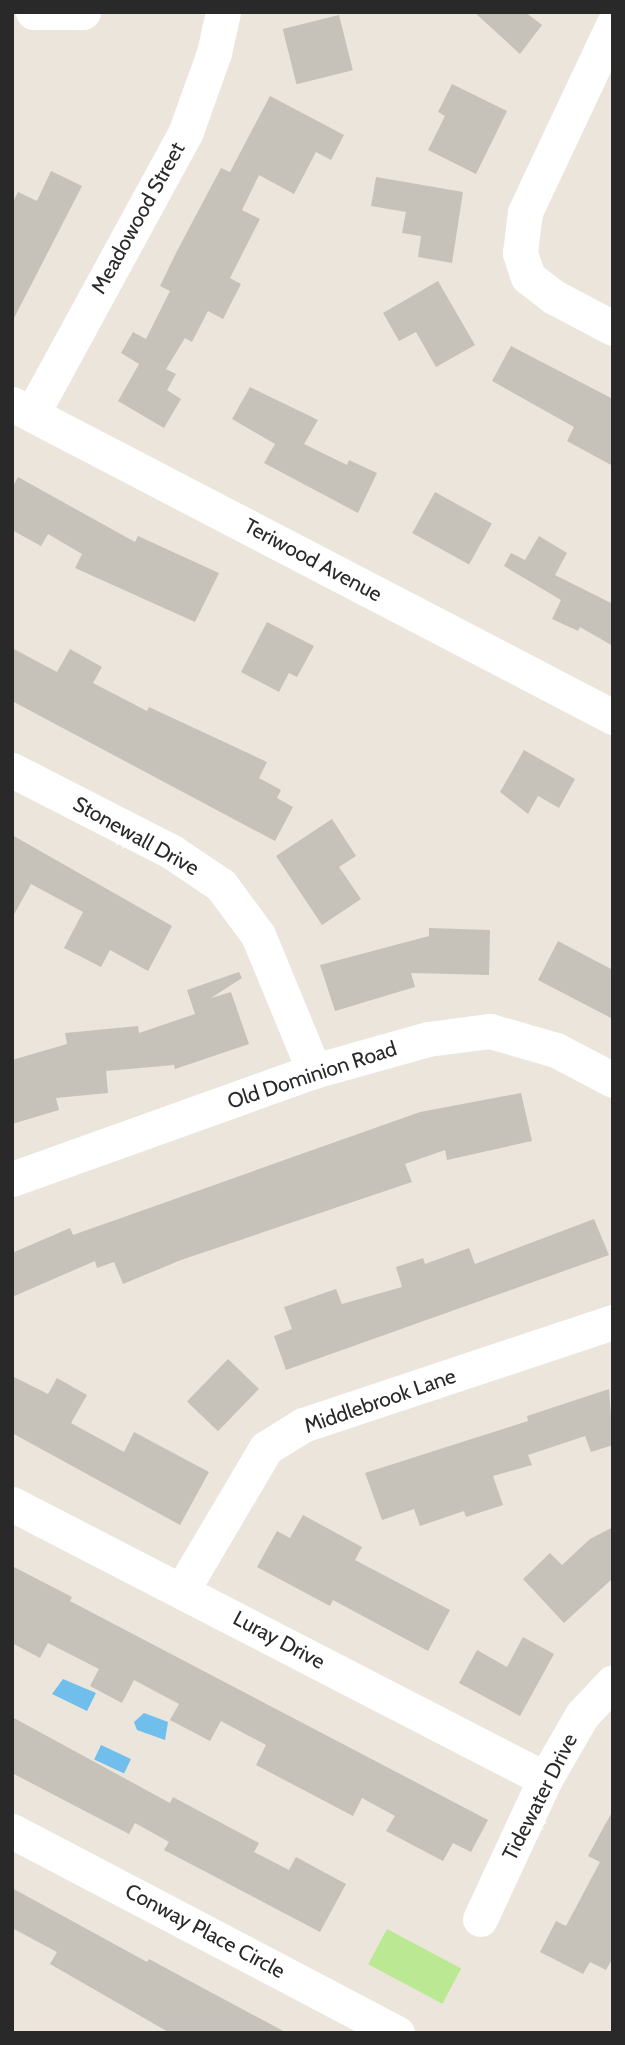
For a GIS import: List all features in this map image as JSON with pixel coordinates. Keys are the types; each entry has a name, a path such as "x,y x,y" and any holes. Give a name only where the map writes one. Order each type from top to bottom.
{"street":[{"path":"33,12 83,12"},
{"name":"Meadowood Street","path":"22,409 186,131 214,53 223,12"},
{"path":"613,25 525,212 520,253 528,276 554,297 613,328"},
{"name":"Teriwood Avenue","path":"22,409 613,717"},
{"name":"Stonewall Drive","path":"12,770 172,852 221,885 258,935 314,1071"},
{"name":"Old Dominion Road","path":"12,1179 314,1071 428,1039 490,1031 556,1050 613,1080"},
{"name":"Middlebrook Lane","path":"182,1590 266,1448 303,1424 613,1322"},
{"name":"Luray Drive","path":"12,1504 545,1779"},
{"name":"Tidewater Drive","path":"480,1919 545,1779 582,1715 613,1682"},
{"name":"Conway Place Circle","path":"12,1830 397,2033"}],"green space":[{"path":"387,1929 461,1968 442,2004 368,1964"}],"water":[{"path":"63,1679 96,1693 87,1711 52,1694"},
{"path":"144,1713 168,1722 165,1740 137,1730 134,1722"},
{"path":"101,1745 131,1759 124,1773 94,1760"}],"building":[{"path":"474,12 525,12 542,25 520,54"},
{"path":"339,15 353,70 297,84 283,29"},
{"path":"452,84 507,111 476,174 428,150 445,116 438,112"},
{"path":"270,96 344,135 331,160 316,152 294,194 259,175 242,210 260,219 230,278 241,284 223,319 208,311 192,342 185,338 166,369 176,374 167,390 181,399 164,428 118,401 139,364 121,353 133,332 146,339 170,291 160,286 177,251 221,168 230,172"},
{"path":"51,171 82,186 12,322 12,204 18,192 37,201"},
{"path":"376,177 463,192 452,263 418,257 421,236 402,233 406,212 371,206"},
{"path":"438,281 475,345 436,367 416,332 399,341 383,313"},
{"path":"511,346 613,399 613,466 567,441 574,427 492,381"},
{"path":"250,387 318,420 304,444 347,465 349,460 377,473 358,513 264,463 275,444 232,419"},
{"path":"18,477 135,542 138,536 219,573 195,622 75,568 82,554 48,534 41,546 12,530 12,488"},
{"path":"435,492 492,524 469,565 412,533"},
{"path":"539,536 567,553 555,575 613,604 613,646 580,627 578,631 552,619 561,600 504,566 511,553 525,560"},
{"path":"267,622 314,646 297,677 289,673 279,692 241,672"},
{"path":"12,648 57,672 70,649 102,667 93,683 147,711 149,707 267,762 259,778 281,790 277,798 293,807 275,841 12,701"},
{"path":"524,750 575,779 559,808 538,796 528,814 500,792"},
{"path":"332,819 356,856 339,867 361,899 322,925 276,856"},
{"path":"12,835 172,926 148,971 110,950 101,967 64,948 83,912 31,884 12,918"},
{"path":"429,928 490,930 489,975 411,973 415,987 335,1011 320,965 429,936"},
{"path":"558,941 613,970 613,1019 538,980"},
{"path":"239,972 242,978 211,998 231,992 249,1044 175,1069 174,1065 106,1071 108,1093 56,1098 59,1110 12,1124 12,1060 67,1044 65,1033 138,1026 139,1033 195,1014 187,990"},
{"path":"521,1093 532,1141 447,1160 445,1150 405,1164 412,1182 181,1260 123,1284 114,1262 97,1268 95,1261 12,1297 12,1253 70,1228 73,1235 420,1112"},
{"path":"594,1219 609,1255 286,1370 274,1336 292,1329 284,1307 336,1289 342,1304 402,1287 396,1267 423,1258 425,1264 469,1248 475,1264"},
{"path":"228,1359 259,1389 218,1431 187,1401"},
{"path":"12,1376 48,1394 57,1378 87,1395 71,1423 124,1452 134,1432 209,1472 180,1525 12,1433"},
{"path":"609,1389 613,1445 591,1452 585,1436 528,1455 532,1465 493,1476 503,1505 466,1517 464,1511 420,1526 414,1509 382,1520 365,1473 528,1421 527,1416"},
{"path":"303,1515 362,1547 355,1560 450,1610 428,1651 333,1600 330,1606 257,1567 277,1531 290,1538"},
{"path":"613,1527 613,1578 564,1623 523,1579 550,1553 562,1565 590,1539"},
{"path":"12,1566 72,1597 70,1601 488,1820 471,1852 453,1843 443,1861 386,1831 395,1816 362,1798 353,1816 256,1765 266,1745 221,1721 210,1741 170,1720 179,1704 134,1680 122,1703 90,1686 99,1669 48,1643 40,1658 12,1643"},
{"path":"523,1637 554,1654 520,1716 459,1683 477,1650 507,1667"},
{"path":"12,1717 170,1803 173,1797 259,1843 254,1852 289,1870 296,1857 346,1884 320,1932 164,1850 169,1842 135,1823 129,1834 12,1773"},
{"path":"613,1810 613,1958 606,1970 590,1962 583,1974 540,1952 556,1921 566,1926 600,1862 588,1856"},
{"path":"12,1888 147,1962 149,1959 287,2033 170,2033 50,1964 57,1952 12,1928"}]}
